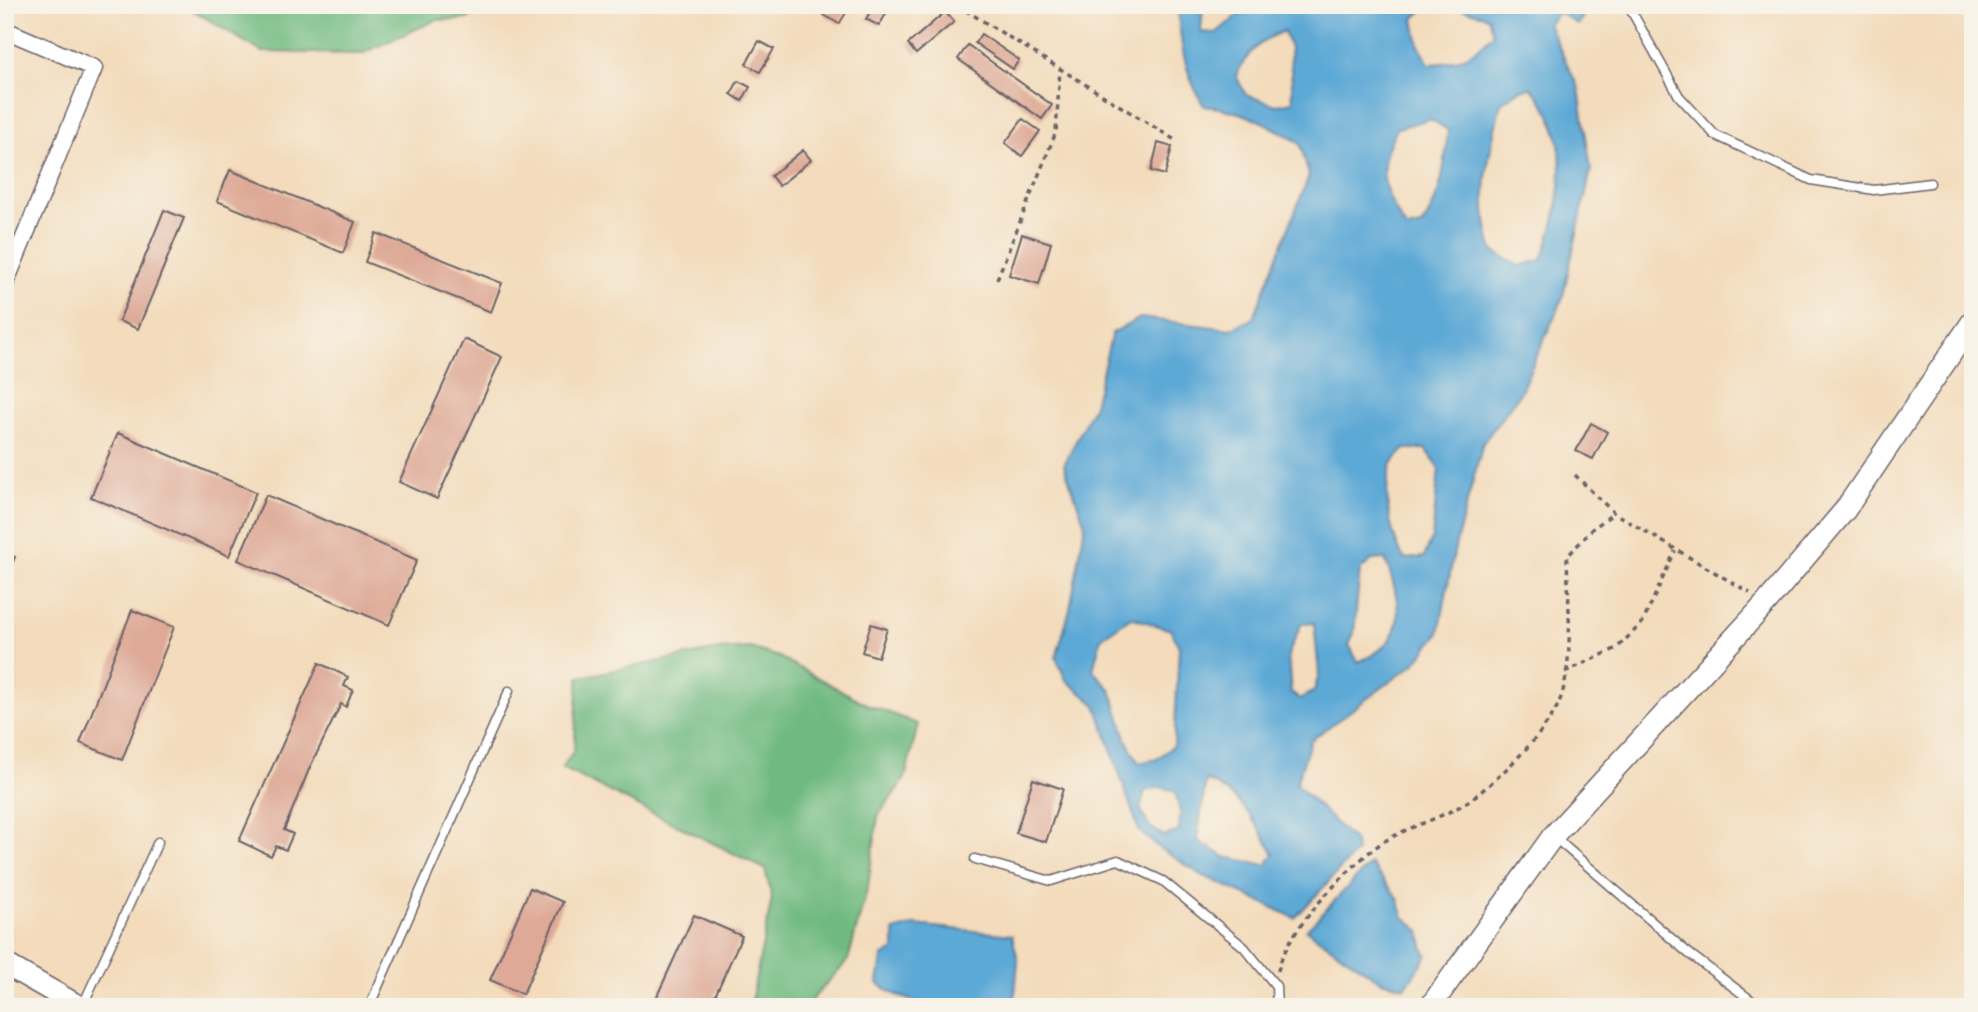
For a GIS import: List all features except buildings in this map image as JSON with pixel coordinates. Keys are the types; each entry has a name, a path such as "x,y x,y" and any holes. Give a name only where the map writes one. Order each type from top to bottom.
{"street":[{"path":"5,30 94,68 5,284"},
{"path":"1430,1007 1553,836 1767,603 1845,510 1973,321"},
{"path":"5,964 81,1007"}],"lane":[{"path":"1628,5 1679,96 1715,135 1811,180 1874,190 1930,183"},
{"path":"369,1007 509,691"},
{"path":"1553,836 1687,952 1760,1007"},
{"path":"81,1007 158,842"},
{"path":"975,859 1051,881 1118,860 1163,881 1244,947 1276,986 1277,1007"}],"path":[{"path":"957,5 1175,140"},
{"path":"997,279 1056,132 1060,69"},
{"path":"1575,475 1614,513 1767,603"},
{"path":"1276,986 1282,954 1299,925 1373,849 1468,802 1537,738 1559,704 1569,651 1567,556 1592,529 1614,513"},
{"path":"1565,672 1617,648 1643,622 1675,550"}],"green space":[{"path":"184,5 487,5 467,19 436,20 361,54 262,52"},
{"path":"750,648 779,657 866,704 918,724 905,778 878,816 868,886 848,960 805,1007 750,1007 772,898 765,869 562,768 574,750 579,677 718,650"}],"water":[{"path":"1178,5 1203,5 1201,32 1216,33 1251,5 1427,5 1414,19 1419,46 1429,64 1457,60 1479,47 1493,34 1488,17 1449,5 1588,7 1578,25 1559,12 1548,24 1579,89 1591,170 1562,300 1520,393 1483,443 1455,547 1439,633 1414,664 1311,740 1296,784 1355,842 1356,852 1295,918 1202,875 1159,848 1139,831 1096,705 1066,680 1056,658 1070,609 1085,525 1064,465 1094,405 1112,333 1140,318 1230,329 1253,319 1309,176 1300,143 1254,119 1204,106 1188,70 1182,45","holes":["1284,31 1290,48 1293,102 1276,105 1246,95 1236,76 1250,54 1268,39","1531,88 1545,106 1555,126 1560,148 1559,194 1542,260 1519,266 1493,251 1485,214 1486,177 1501,103 1520,90","1430,119 1448,130 1444,168 1438,192 1422,226 1407,229 1387,192 1384,167 1390,142 1398,128","1405,449 1425,449 1439,468 1432,538 1424,557 1404,559 1391,526 1387,489 1388,477 1395,459","1385,559 1398,606 1394,632 1387,644 1375,654 1358,662 1349,645 1354,633 1360,570 1372,560","1131,617 1171,630 1179,647 1174,745 1157,759 1139,763 1127,741 1111,690 1093,670 1101,638","1314,623 1319,674 1314,691 1300,699 1291,693 1288,655 1301,624","1206,780 1238,801 1254,821 1274,854 1266,865 1225,857 1197,840","1160,787 1175,791 1180,812 1179,831 1164,836 1149,826 1140,808 1145,791"]},
{"path":"1370,864 1398,898 1403,916 1420,931 1424,951 1428,955 1405,987 1381,981 1306,930"},
{"path":"915,925 1012,935 1018,960 1014,1007 961,1007 924,1003 907,999 878,983 882,957 894,950 894,931"}]}
